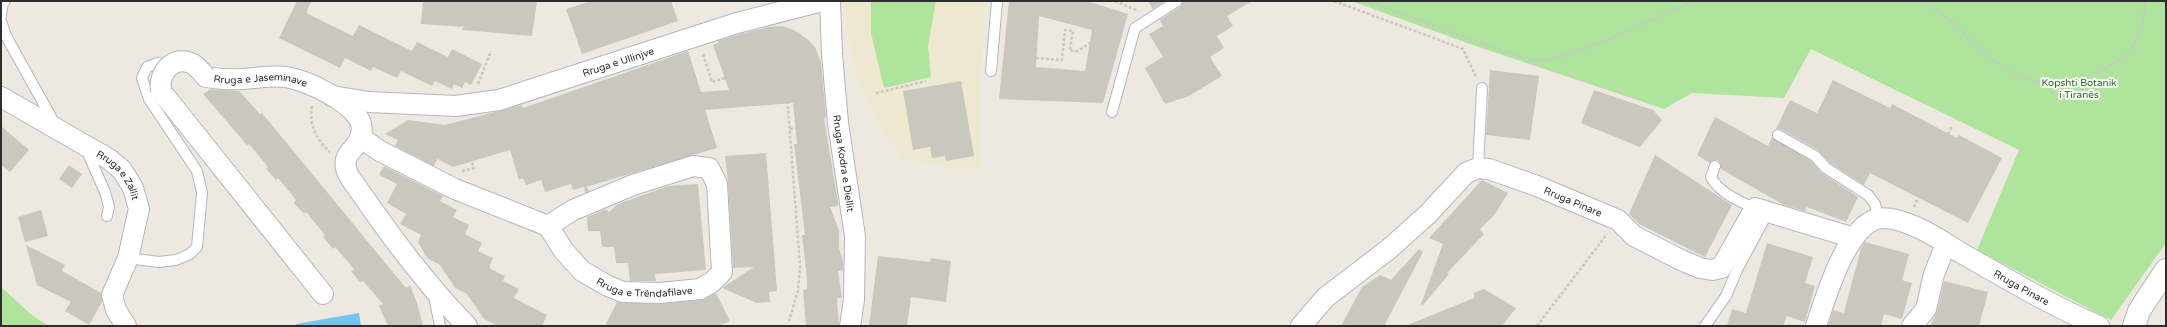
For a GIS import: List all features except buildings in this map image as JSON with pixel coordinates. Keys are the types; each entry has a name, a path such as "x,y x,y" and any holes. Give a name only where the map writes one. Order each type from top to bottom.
{"street":[{"name":"Rruga e Ullinjve","path":"332,96 369,102 456,106 499,100 697,36 786,9 822,1"},
{"name":"Rruga Kodra e Diellit","path":"830,1 832,54 838,123 855,236 854,300 850,326"},
{"name":"Rruga e Jaseminave","path":"323,294 161,91 160,84 163,72 173,63 180,61 194,64 206,77 223,80 264,76 287,77 332,96 351,107 357,114 361,132"},
{"name":"Rruga e Zallit","path":"1,96 109,159 122,170 133,188 139,209 128,258 112,295 116,310 126,326"},
{"name":"Rruga e Ullinjve","path":"361,132 392,110 411,104"},
{"path":"467,326 391,237 344,166 345,158 361,132 380,151 455,189 548,226"},
{"name":"Rruga e Trëndafilave","path":"693,166 710,168 717,184 722,272 712,282 700,289 660,293 623,292 608,286 582,271 564,251 548,226 573,210 632,185 693,166"},
{"name":"Rruga Pinare","path":"1478,168 1489,169 1537,186 1618,220 1634,236 1681,260 1712,270 1721,268 1761,210"},
{"path":"1301,326 1326,296 1389,249 1428,214 1466,173 1478,168"},
{"path":"1761,210 1854,238"},
{"name":"Rruga Pinare","path":"1878,218 1900,221 1917,227 2076,316 2099,326"},
{"path":"1816,326 1844,253 1854,238 1865,226 1878,218"},
{"path":"1912,326 1926,309 1934,274 1946,244"},
{"path":"2134,326 2139,311 2166,270"}],"lane":[{"path":"1,16 2,6 5,1"},
{"path":"991,71 998,1"},
{"path":"1112,112 1135,28 1177,1"},
{"path":"1,22 6,36 58,129"},
{"path":"128,258 159,262 176,260 190,254 197,247 202,193 197,171 149,99 142,78 147,67 158,63 172,66"},
{"path":"1478,168 1482,88"},
{"path":"1778,135 1815,156 1826,168 1868,195 1875,204 1878,218"},
{"path":"84,145 110,207 107,216"},
{"path":"1705,326 1726,296 1761,210 1728,194 1714,183 1711,177 1715,166"},
{"path":"433,288 440,326"}],"path":[{"path":"1115,1 1152,16"},
{"path":"1334,1 1463,49 1482,88"},
{"path":"1368,1 1522,58 1541,60 1560,57 1602,42 1694,1"},
{"path":"1919,1 1935,7 1974,44 2009,70 2029,79 2046,83 2065,84 2093,75 2128,53 2142,31 2145,18 2145,1"},
{"path":"1036,58 1062,60 1065,30 1073,31 1070,51"},
{"path":"697,36 712,82 762,69 774,69 782,75 786,81 800,266 798,291 789,321"},
{"path":"1063,50 1078,51 1090,43 1118,50"},
{"path":"470,104 491,51"},
{"path":"876,93 926,81"},
{"path":"311,109 310,122 316,138 344,166"},
{"path":"790,129 838,123"},
{"path":"1914,208 1952,126"},
{"path":"1536,326 1618,220"}],"shaded area":[{"path":"845,1 985,1 979,120 980,170 902,159 879,125 859,84 847,33"}],"green space":[{"path":"871,1 936,1 928,46 931,77 884,88 871,33"},
{"name":"Kopshti Botanik i Tiranës","path":"1351,1 2166,1 2166,243 2111,320 1977,250 2019,150 1811,49 1784,98 1692,93 1664,109 1481,48"},
{"path":"1,287 33,316 49,326 1,326"}],"water":[{"path":"359,313 361,326 296,326 296,324"}]}
